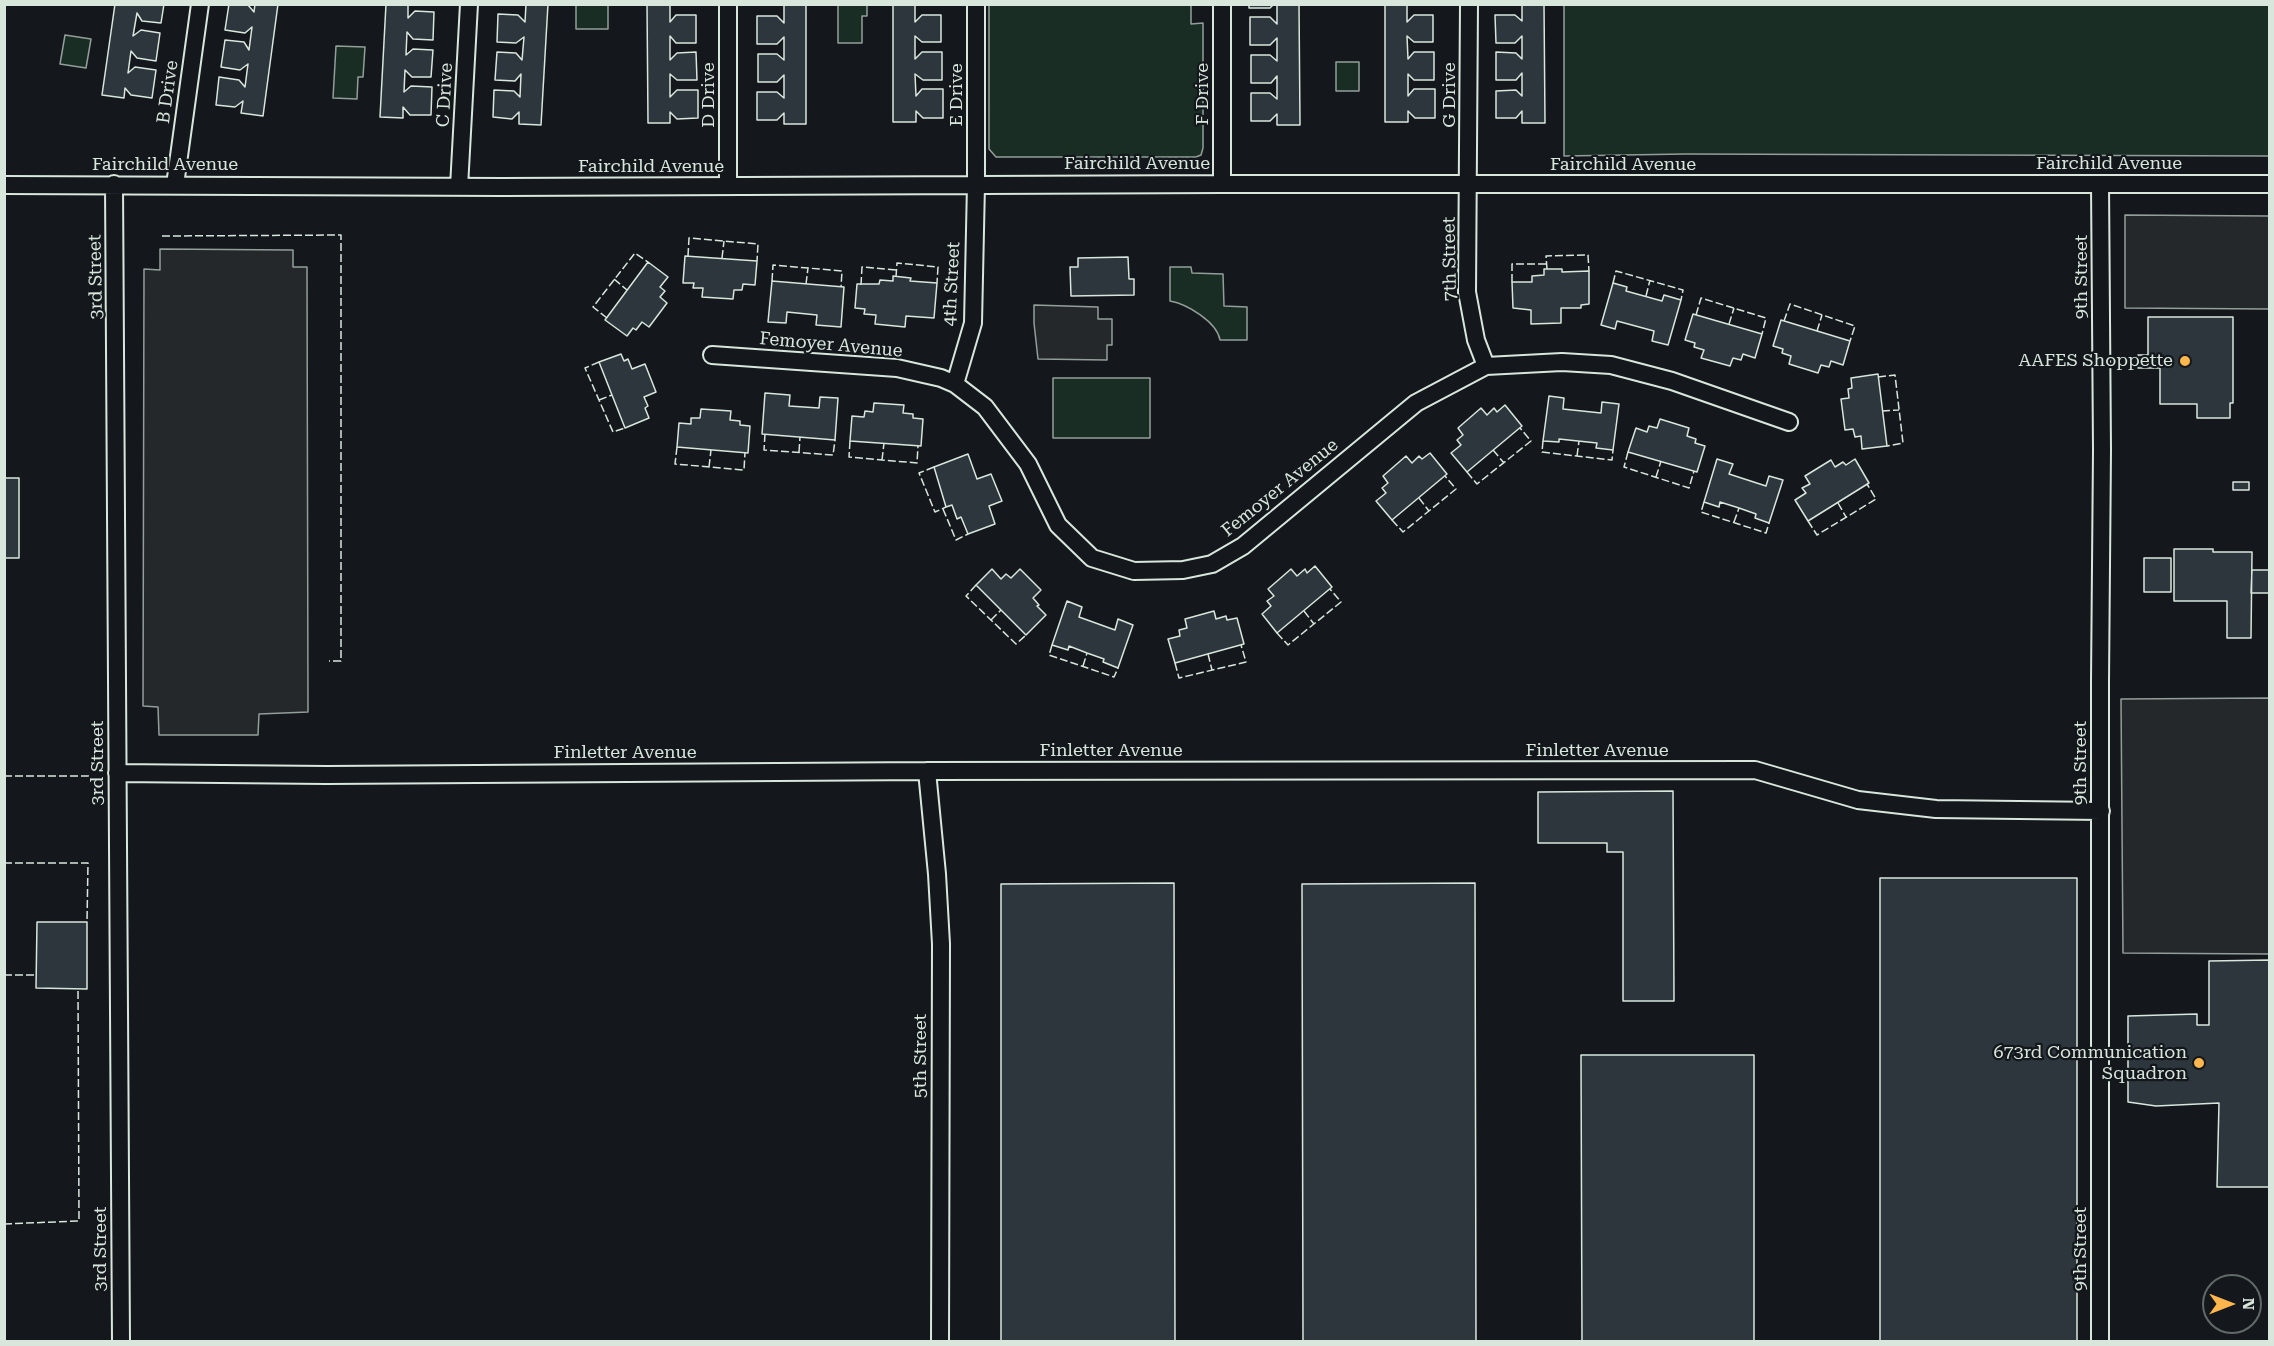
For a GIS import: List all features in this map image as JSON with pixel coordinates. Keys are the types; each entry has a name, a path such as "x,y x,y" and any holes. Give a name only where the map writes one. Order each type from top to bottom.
{"street":[{"name":"B Drive","path":"175,185 200,4"},
{"name":"C Drive","path":"459,187 469,4"},
{"name":"D Drive","path":"728,4 728,186"},
{"name":"E Drive","path":"976,4 976,184"},
{"name":"F Drive","path":"1222,4 1222,184"},
{"name":"G Drive","path":"1469,4 1469,185"},
{"name":"3rd Street","path":"114,184 117,356 121,1341"},
{"name":"Fairchild Avenue","path":"4,185 459,187 976,184 2270,184"},
{"name":"4th Street","path":"956,384 973,323 976,184"},
{"name":"9th Street","path":"2100,184 2102,439 2100,1341"},
{"name":"7th Street","path":"1469,185 1467,292 1476,340 1486,366"},
{"name":"Femoyer Avenue","path":"712,355 897,368 941,378 956,384 986,407 1028,464 1058,525 1092,558 1134,571 1183,570 1212,564 1243,546 1416,404 1486,366 1562,362 1611,365 1672,381 1789,422"},
{"name":"Finletter Avenue","path":"117,773 339,775 927,771 1755,770 1858,800 1936,809 2101,811"},
{"name":"5th Street","path":"927,771 941,944 940,1341"}],"green space":[{"path":"576,5 608,5 608,29 576,29"},
{"path":"838,5 867,5 867,16 862,16 862,43 838,43"},
{"path":"989,5 1191,5 1191,24 1203,23 1203,148 1201,155 1196,157 996,157 989,149"},
{"path":"1564,5 2269,5 2269,156 1685,154 1564,156"},
{"path":"65,35 91,39 86,68 60,64"},
{"path":"336,46 365,47 363,77 358,77 357,99 333,98"},
{"path":"1336,62 1359,62 1359,91 1336,91"},
{"path":"1170,267 1191,267 1192,273 1223,274 1224,306 1247,307 1247,340 1220,340 1218,333 1200,315 1185,306 1170,301"},
{"path":"1053,378 1150,378 1150,438 1053,438"}],"shaded area":[{"path":"2125,215 2269,216 2269,309 2125,308"},
{"path":"160,249 293,250 293,267 307,267 308,712 259,714 258,735 159,735 158,707 143,706 144,269 160,270"},
{"path":"1034,305 1098,307 1098,319 1112,319 1112,345 1107,345 1107,360 1038,359"},
{"path":"2269,698 2269,954 2123,953 2121,699"}],"building":[{"path":"115,4 164,4 161,23 142,21 137,13 133,36 141,30 160,33 156,61 137,58 131,51 128,73 135,67 156,70 152,98 131,95 125,88 124,98 102,95"},
{"path":"229,4 248,5 254,12 255,4 278,4 263,116 241,113 243,101 235,107 216,105 219,77 239,80 245,87 248,64 240,70 221,67 225,40 244,42 249,50 252,27 245,33 225,30"},
{"path":"386,4 408,4 408,18 415,11 434,12 433,40 413,39 407,32 406,55 413,49 433,50 431,77 412,77 405,70 404,92 411,86 432,87 431,115 410,115 403,107 403,118 380,117"},
{"path":"526,4 548,4 541,125 519,124 519,112 512,119 493,117 494,90 514,91 520,97 521,74 515,81 495,80 497,52 516,53 522,60 524,37 516,43 497,42 498,14 518,15 525,22"},
{"path":"647,4 670,4 670,22 676,15 696,15 696,43 676,43 670,36 670,60 677,53 696,52 697,80 677,80 670,74 670,97 677,90 698,90 698,118 677,119 670,112 670,123 648,123"},
{"path":"784,4 806,4 806,124 784,124 784,113 777,120 757,120 757,92 777,92 784,98 784,75 777,82 758,82 758,54 777,54 784,60 784,37 777,44 757,44 757,16 777,16 784,23"},
{"path":"893,4 915,4 915,22 922,15 941,15 941,42 922,42 915,36 915,59 922,52 942,52 942,80 923,80 915,74 916,96 922,89 943,89 943,118 923,118 916,111 916,122 893,122"},
{"path":"1249,4 1274,4 1270,8 1249,8"},
{"path":"1277,4 1299,4 1300,125 1277,125 1277,114 1270,121 1251,121 1251,93 1270,93 1277,99 1277,76 1271,83 1251,83 1251,55 1270,55 1277,61 1277,38 1270,45 1250,45 1250,17 1270,17 1277,24"},
{"path":"1385,4 1407,4 1407,22 1414,15 1433,15 1433,42 1414,42 1407,36 1408,59 1414,52 1434,52 1434,80 1414,80 1408,74 1408,96 1414,89 1435,89 1435,118 1415,118 1408,111 1408,122 1385,122"},
{"path":"1522,4 1544,4 1545,123 1522,123 1522,111 1516,118 1496,118 1496,91 1516,90 1522,96 1522,73 1516,80 1496,80 1496,52 1516,53 1522,59 1522,36 1515,43 1496,43 1495,15 1515,15 1522,21"},
{"path":"685,256 757,261 755,285 743,284 742,290 734,290 733,299 702,297 703,288 693,288 694,283 683,283"},
{"path":"1128,257 1129,279 1134,279 1134,295 1071,296 1070,267 1078,267 1078,258"},
{"path":"648,262 668,277 660,287 665,291 660,297 667,303 649,327 642,322 627,336 605,320"},
{"path":"1544,269 1562,269 1562,272 1589,271 1589,304 1581,305 1581,308 1561,308 1561,323 1531,324 1531,310 1513,308 1512,282 1532,282 1532,276 1544,275"},
{"path":"893,276 911,278 910,281 937,283 934,318 906,316 905,327 875,324 876,315 864,314 865,309 855,308 857,284 879,284 880,280 893,281"},
{"path":"772,281 844,287 841,327 816,325 817,315 787,312 786,323 768,322"},
{"path":"1613,283 1627,287 1626,291 1662,301 1664,295 1681,300 1668,345 1652,341 1654,331 1617,321 1615,329 1601,325"},
{"path":"1693,314 1762,334 1755,358 1743,354 1741,360 1733,358 1730,366 1701,358 1704,350 1694,347 1695,343 1685,340"},
{"name":"AAFES Shoppette","path":"2148,317 2233,317 2233,403 2230,403 2230,418 2197,418 2197,404 2160,404 2160,368 2138,368 2138,355 2148,355"},
{"path":"1781,320 1850,341 1843,365 1831,361 1829,367 1821,365 1818,373 1789,364 1791,356 1782,353 1783,349 1773,346"},
{"path":"621,354 624,361 628,359 632,369 645,364 656,392 644,397 648,406 645,408 649,418 625,428 599,362"},
{"path":"1878,374 1887,446 1862,449 1861,436 1855,437 1853,429 1845,430 1841,399 1849,398 1848,389 1852,388 1851,378"},
{"path":"765,393 790,395 789,406 819,408 820,397 838,398 835,440 762,434"},
{"path":"1549,396 1564,398 1563,409 1601,413 1602,402 1619,404 1613,450 1596,448 1597,443 1559,439 1559,442 1543,441"},
{"path":"874,403 904,405 903,413 913,414 913,418 923,419 921,446 850,441 852,416 864,417 865,411 873,412"},
{"path":"1505,405 1522,426 1467,472 1451,453 1461,445 1457,440 1463,435 1458,428 1481,408 1487,415 1494,408 1497,412"},
{"path":"701,409 731,411 730,420 740,421 740,425 750,426 748,453 677,447 679,423 691,424 691,418 700,418"},
{"path":"1660,419 1689,428 1687,436 1696,439 1695,443 1705,446 1697,472 1628,452 1636,428 1647,432 1649,426 1657,428"},
{"path":"1430,453 1447,474 1392,520 1376,501 1386,493 1382,488 1388,483 1383,476 1406,456 1412,463 1419,456 1422,459"},
{"path":"968,454 977,479 991,474 1002,501 989,506 995,524 968,534 961,517 957,519 952,505 946,507 934,467"},
{"path":"1717,459 1733,464 1729,474 1766,486 1769,476 1783,480 1769,523 1755,518 1756,514 1739,508 1720,502 1719,507 1704,502"},
{"path":"1855,459 1869,483 1808,521 1795,500 1806,493 1802,488 1810,484 1805,476 1831,460 1835,467 1843,462 1846,465"},
{"path":"4,478 19,478 19,558 4,558"},
{"path":"2233,482 2249,482 2249,490 2233,490"},
{"path":"2174,549 2252,552 2251,638 2227,638 2227,601 2174,601"},
{"path":"2144,558 2171,558 2171,592 2144,592"},
{"path":"1315,566 1332,587 1277,633 1262,614 1271,606 1267,601 1274,596 1268,589 1291,569 1297,576 1305,569 1307,573"},
{"path":"992,569 1001,579 1006,574 1011,578 1020,569 1041,590 1033,598 1046,615 1026,635 976,585"},
{"path":"2252,570 2270,570 2270,593 2251,593"},
{"path":"1067,601 1082,607 1079,617 1115,630 1118,619 1133,625 1118,668 1103,662 1104,659 1069,646 1068,650 1052,645"},
{"path":"1214,611 1216,619 1226,616 1227,620 1237,618 1244,644 1175,663 1168,639 1180,636 1179,630 1187,628 1185,619"},
{"path":"1673,791 1674,1001 1623,1001 1623,852 1607,852 1607,843 1538,843 1538,792"},
{"path":"1880,878 2077,878 2077,1342 1880,1342"},
{"path":"1174,883 1175,1342 1001,1342 1001,884"},
{"path":"1475,883 1476,1342 1303,1342 1302,884"},
{"path":"37,922 87,922 87,989 36,988"},
{"name":"673rd Communication Squadron","path":"2270,960 2270,1187 2217,1187 2219,1103 2156,1106 2128,1102 2128,1016 2197,1014 2197,1025 2209,1025 2209,961"},
{"path":"1581,1055 1754,1055 1754,1342 1582,1342"}],"fence":[{"path":"162,236 341,235 341,661 329,661"},
{"path":"688,256 689,238 758,244 757,261"},
{"path":"722,258 724,241"},
{"path":"607,318 593,307 635,253 648,262"},
{"path":"1547,269 1546,256 1588,255 1589,271"},
{"path":"896,277 897,263 938,267 937,283"},
{"path":"1512,282 1512,264 1546,264"},
{"path":"772,281 773,265 842,271 841,287"},
{"path":"861,285 862,267 897,270"},
{"path":"806,284 808,268"},
{"path":"1613,283 1616,271 1683,290 1681,300"},
{"path":"614,279 627,290"},
{"path":"1646,296 1650,280"},
{"path":"1696,315 1701,298 1766,318 1762,334"},
{"path":"1784,321 1790,304 1855,326 1850,341"},
{"path":"1729,324 1734,308"},
{"path":"1817,331 1822,315"},
{"path":"599,362 585,368 613,432 625,428"},
{"path":"1878,377 1895,375 1903,443 1887,446"},
{"path":"599,400 612,395"},
{"path":"1882,411 1899,410"},
{"path":"1467,472 1477,484 1531,441 1520,428"},
{"path":"765,434 764,450 833,455 835,440"},
{"path":"799,452 800,437"},
{"path":"850,441 849,457 917,463 918,446"},
{"path":"1543,441 1542,452 1612,460 1613,450"},
{"path":"1577,456 1579,441"},
{"path":"882,460 884,443"},
{"path":"677,447 675,464 744,470 745,452"},
{"path":"709,467 711,450"},
{"path":"1493,450 1504,463"},
{"path":"1628,452 1624,467 1689,488 1694,471"},
{"path":"1656,477 1661,461"},
{"path":"934,467 919,473 935,512 946,507"},
{"path":"1392,520 1403,532 1456,489 1445,476"},
{"path":"1808,521 1817,535 1876,499 1867,484"},
{"path":"1419,498 1429,511"},
{"path":"1704,502 1701,512 1766,533 1769,523"},
{"path":"1838,503 1846,517"},
{"path":"1734,522 1739,508"},
{"path":"943,509 956,540 968,534"},
{"path":"976,585 966,596 1016,644 1026,635"},
{"path":"1277,633 1288,645 1341,602 1330,589"},
{"path":"991,620 1001,610"},
{"path":"1304,611 1314,624"},
{"path":"1052,645 1049,655 1114,677 1118,668"},
{"path":"1175,663 1179,678 1246,662 1241,645"},
{"path":"1083,666 1087,653"},
{"path":"1208,654 1212,670"},
{"path":"4,776 90,776"},
{"path":"4,863 88,863 87,922"},
{"path":"4,975 36,975"},
{"path":"4,1224 79,1221 78,989"}],"place":[{"name":"AAFES Shoppette","path":"2185,361"},
{"name":"673rd Communication Squadron","path":"2199,1063"}]}
